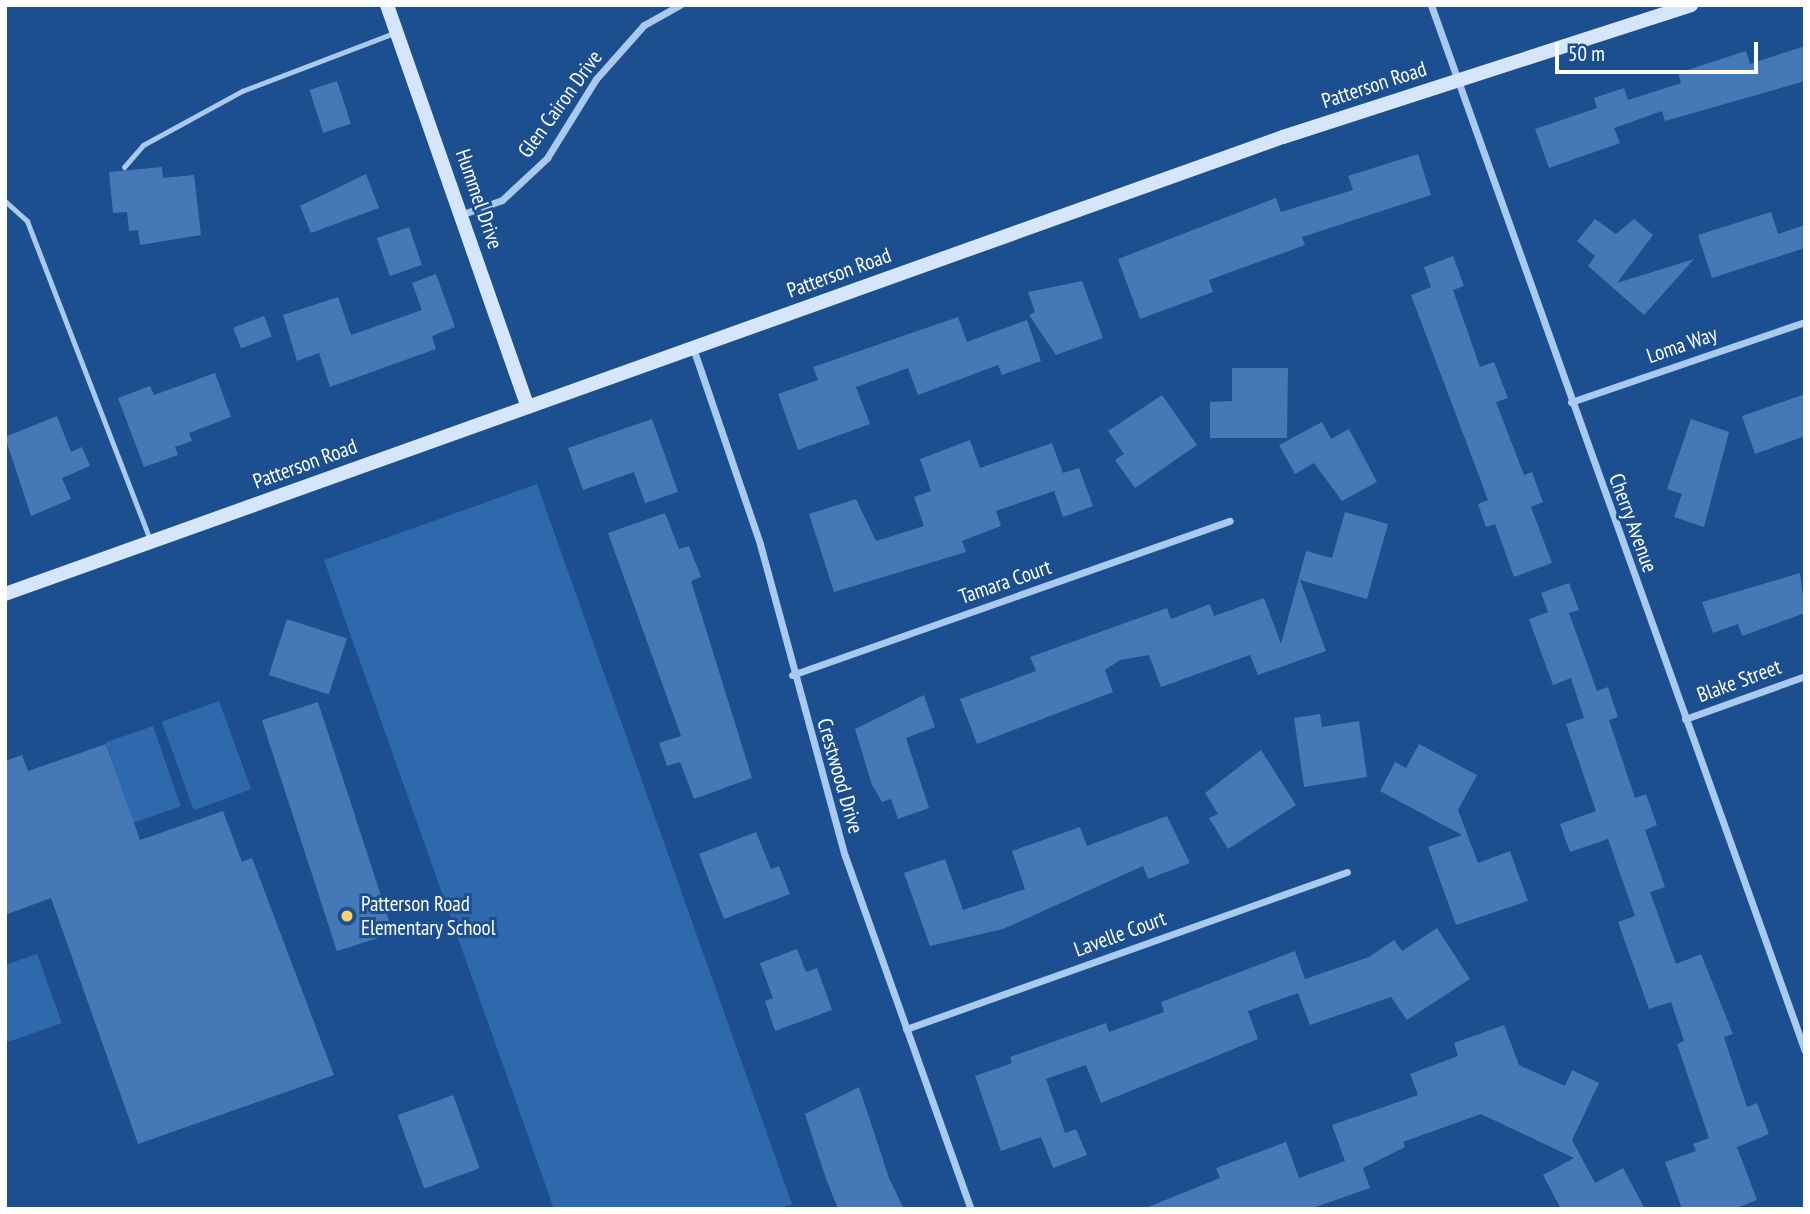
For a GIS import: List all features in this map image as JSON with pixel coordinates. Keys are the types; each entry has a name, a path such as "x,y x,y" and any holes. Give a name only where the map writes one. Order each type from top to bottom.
{"street":[{"name":"Hummel Drive","path":"387,5 463,214 528,407"},
{"name":"Glen Cairon Drive","path":"463,214 502,200 547,158 596,79 644,25 680,5"},
{"name":"Cherry Avenue","path":"1431,5 1685,719 1801,1030 1805,1051"},
{"name":"Patterson Road","path":"5,594 693,348 1456,80 1691,5"},
{"name":"Loma Way","path":"1571,401 1805,322"},
{"name":"Crestwood Drive","path":"693,348 760,544 792,676 845,856 971,1209"},
{"name":"Tamara Court","path":"792,676 1230,521"},
{"name":"Blake Street","path":"1685,719 1805,676"},
{"name":"Lavelle Court","path":"906,1029 1347,872"}],"lane":[{"path":"124,167 143,145 230,97 397,32"},
{"path":"5,201 27,221 151,542"}],"shaded area":[{"path":"537,484 792,1204 778,1209 554,1209 324,560"},
{"path":"219,701 251,789 194,810 162,722"},
{"path":"153,726 181,806 133,823 106,742"},
{"path":"37,954 62,1023 5,1043 5,965"}],"building":[{"path":"1805,46 1805,81 1665,121 1662,111 1614,128 1620,143 1549,168 1535,129 1597,108 1594,98 1624,88 1628,100 1681,83 1678,73 1746,51 1750,64"},
{"path":"337,81 351,124 323,133 309,90"},
{"path":"1418,154 1431,195 1302,237 1305,245 1209,280 1213,292 1140,319 1118,259 1276,198 1281,212 1353,190 1348,176"},
{"path":"162,167 163,178 194,175 201,235 140,245 138,230 129,231 127,212 113,213 109,172"},
{"path":"366,174 379,208 311,233 300,206"},
{"path":"1771,212 1778,234 1805,225 1805,248 1712,278 1698,235"},
{"path":"1595,219 1616,234 1634,219 1653,235 1617,283 1694,259 1644,315 1588,266 1595,256 1577,241"},
{"path":"409,227 422,265 390,276 377,238"},
{"path":"1453,256 1464,286 1453,290 1480,367 1494,362 1508,398 1496,402 1524,475 1532,472 1543,502 1531,507 1552,563 1514,577 1495,524 1486,527 1478,504 1488,500 1411,295 1431,287 1424,267"},
{"path":"436,274 455,327 432,336 436,349 330,387 319,353 297,361 283,315 338,297 351,335 422,310 412,283"},
{"path":"1082,281 1103,338 1056,355 1029,315 1035,312 1028,292"},
{"path":"264,316 272,337 241,348 233,328"},
{"path":"958,317 967,342 1027,320 1041,361 1002,375 998,365 918,395 908,368 856,387 870,424 798,450 778,394 818,380 813,367"},
{"path":"1232,368 1288,368 1287,438 1210,438 1210,402 1232,401"},
{"path":"215,373 231,417 189,433 192,441 175,447 178,455 144,467 118,398 150,386 154,395"},
{"path":"1805,394 1805,436 1755,454 1742,416"},
{"path":"1162,395 1197,445 1135,488 1115,460 1124,454 1108,431"},
{"path":"57,416 71,452 82,447 90,466 62,478 71,499 31,516 5,437"},
{"path":"652,419 678,492 645,503 634,472 583,490 568,448"},
{"path":"1691,419 1729,432 1704,527 1674,517 1682,494 1667,489"},
{"path":"1322,422 1331,439 1349,429 1377,482 1342,501 1314,463 1295,474 1279,445"},
{"path":"970,440 980,468 1052,443 1063,473 1079,468 1093,506 1063,517 1054,491 996,511 1001,526 962,541 966,552 834,592 809,514 856,499 876,541 924,526 914,497 931,491 920,459"},
{"path":"1345,512 1388,524 1367,599 1300,580 1326,651 1258,675 1250,655 1161,687 1149,655 1120,660 1105,670 1113,692 977,744 960,699 1036,671 1030,657 1167,608 1171,619 1210,604 1214,616 1264,598 1281,644 1306,551 1332,558"},
{"path":"665,513 679,549 689,546 701,577 691,581 752,778 694,799 680,762 667,766 659,743 681,736 608,533"},
{"path":"1800,573 1805,613 1742,636 1738,624 1713,633 1702,602"},
{"path":"1569,583 1579,610 1569,613 1597,691 1608,687 1618,717 1609,720 1635,798 1646,794 1657,825 1645,830 1665,887 1650,892 1676,964 1701,954 1733,1034 1724,1037 1747,1107 1757,1103 1769,1134 1737,1147 1757,1200 1734,1209 1682,1209 1665,1162 1696,1151 1693,1144 1709,1138 1677,1044 1684,1041 1671,1002 1649,1009 1618,922 1635,916 1608,839 1570,852 1560,824 1596,811 1566,724 1584,718 1571,678 1553,685 1529,619 1548,612 1541,593"},
{"path":"287,619 347,638 329,695 269,675"},
{"path":"924,695 935,727 906,738 929,808 898,819 891,799 882,802 872,785 855,729"},
{"path":"318,702 393,933 337,951 262,720"},
{"path":"1320,714 1322,727 1359,721 1367,777 1304,787 1294,718"},
{"path":"106,744 140,840 223,811 242,862 252,858 334,1075 138,1144 51,898 5,915 5,761 22,755 28,771"},
{"path":"1419,744 1477,775 1458,810 1478,863 1510,851 1528,901 1456,925 1428,847 1462,835 1380,791 1395,762 1406,768"},
{"path":"1261,750 1296,805 1228,849 1209,818 1218,814 1205,793"},
{"path":"1167,816 1190,863 1148,879 1143,866 1003,929 930,946 904,873 945,859 963,910 1025,889 1012,851 1080,827 1087,846"},
{"path":"756,832 771,869 779,866 790,894 724,919 699,854"},
{"path":"1437,928 1470,979 1407,1020 1391,997 1310,1025 1298,993 1248,1011 1258,1039 1101,1103 1086,1065 1046,1079 1065,1133 1076,1129 1087,1155 1053,1168 1041,1137 1001,1151 975,1076 1012,1063 1010,1057 1106,1023 1109,1032 1164,1012 1161,1002 1295,951 1305,979 1369,957 1394,940 1402,951"},
{"path":"797,949 806,972 817,968 832,1010 775,1031 765,1001 773,998 760,963"},
{"path":"1504,1025 1519,1065 1565,1086 1572,1070 1599,1083 1572,1140 1595,1183 1623,1168 1645,1209 1561,1209 1543,1175 1574,1158 1481,1114 1403,1142 1405,1147 1363,1168 1370,1188 1310,1209 1143,1209 1220,1178 1216,1168 1286,1142 1299,1178 1345,1161 1332,1125 1418,1095 1410,1074 1458,1056 1454,1043"},
{"path":"859,1087 889,1178 904,1209 838,1209 825,1176 805,1114"},
{"path":"453,1095 480,1168 424,1188 398,1115"}],"place":[{"name":"Patterson Road Elementary School","path":"347,916"}]}
